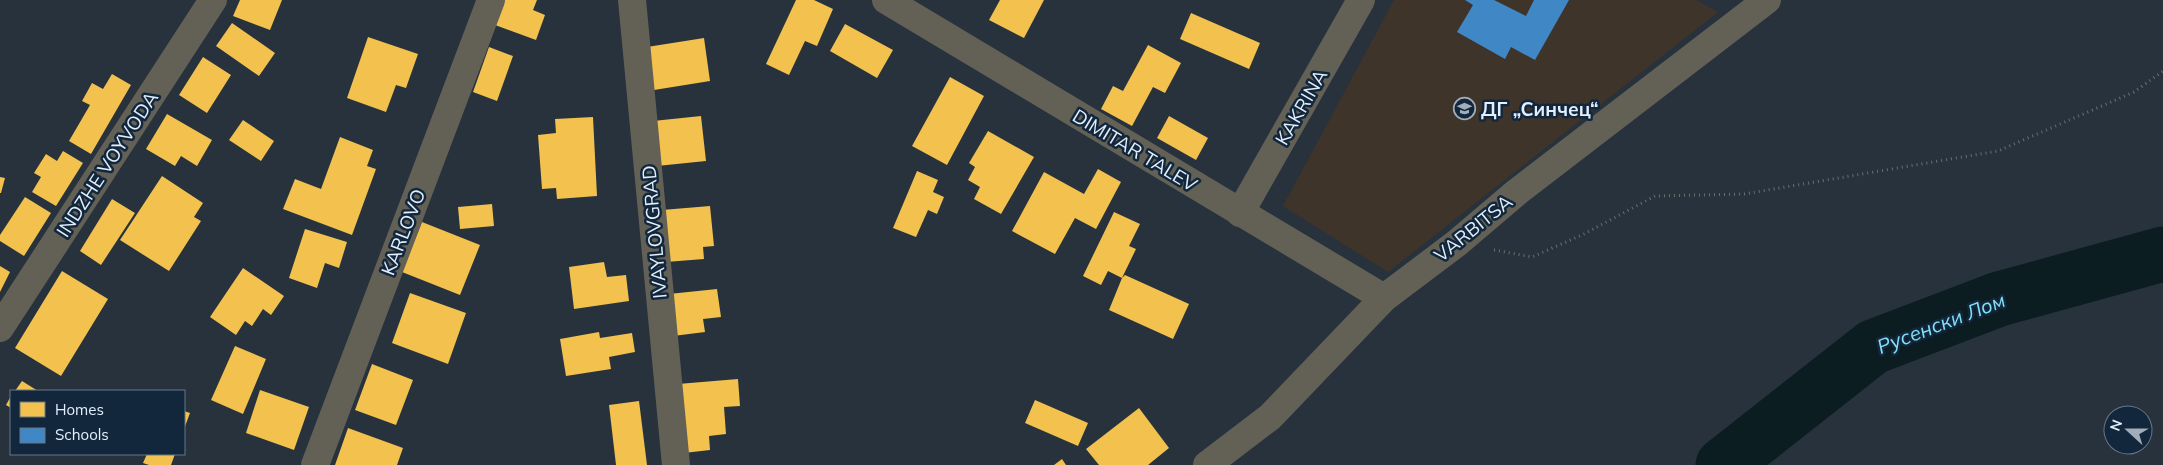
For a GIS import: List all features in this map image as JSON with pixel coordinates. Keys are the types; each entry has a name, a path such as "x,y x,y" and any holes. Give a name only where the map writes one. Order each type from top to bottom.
{"street":[{"name":"INDZHE VOYVODA","path":"0,328 213,0"},
{"name":"KARLOVO","path":"315,465 491,0"},
{"name":"IVAYLOVGRAD","path":"632,0 676,465"},
{"name":"DIMITAR TALEV","path":"886,0 1384,298"},
{"name":"KAKRINA","path":"1240,213 1361,0"},
{"name":"VARBITSA","path":"1207,465 1270,417 1384,298 1457,243 1517,192 1754,3"}],"path":[{"path":"1457,243 1532,258 1584,234 1655,196 1744,194 1998,151 2134,92 2163,71"}],"shaded area":[{"name":"ДГ „Синчец“","path":"1394,0 1696,0 1718,12 1388,272 1283,206"}],"building: Homes":[{"path":"240,0 282,0 270,30 233,16"},
{"path":"504,0 537,0 533,10 545,15 536,40 495,25"},
{"path":"796,0 814,0 833,9 817,46 805,41 789,75 766,64"},
{"path":"1000,0 1044,0 1024,38 989,20"},
{"path":"1191,13 1260,43 1249,69 1180,39"},
{"path":"232,23 275,53 259,76 216,46"},
{"path":"845,24 893,50 877,78 830,51"},
{"path":"368,37 418,54 406,88 396,85 386,112 347,98"},
{"path":"704,38 710,81 654,90 647,47"},
{"path":"1148,45 1181,63 1165,93 1153,87 1132,126 1101,109 1113,86 1123,91"},
{"path":"489,47 513,56 497,101 473,92"},
{"path":"203,57 231,75 207,113 179,95"},
{"path":"112,74 131,85 91,154 69,141 90,105 82,101 92,83 103,89"},
{"path":"950,77 984,96 947,165 912,146"},
{"path":"167,114 212,140 197,166 181,156 175,166 146,149"},
{"path":"701,116 706,161 657,166 653,121"},
{"path":"1169,116 1208,138 1196,160 1157,138"},
{"path":"593,117 597,196 557,199 556,188 542,189 538,135 556,133 555,119"},
{"path":"243,120 274,141 261,161 229,140"},
{"path":"988,131 1034,157 1001,214 974,199 980,187 968,180 975,167 969,163"},
{"path":"340,137 373,150 367,166 376,169 352,235 283,209 295,179 321,189"},
{"path":"63,151 83,163 56,206 32,192 41,177 34,173 46,154 57,161"},
{"path":"1098,169 1121,182 1096,229 1075,218 1055,254 1012,231 1044,172 1084,194"},
{"path":"917,171 938,180 933,192 944,197 937,214 928,210 916,237 893,228"},
{"path":"162,176 203,203 194,217 201,221 169,271 120,240"},
{"path":"0,177 5,178 1,193 0,193"},
{"path":"25,197 51,213 24,256 0,241 0,235"},
{"path":"112,199 135,213 101,265 80,251"},
{"path":"492,204 494,226 460,229 458,207"},
{"path":"710,206 714,246 703,247 704,259 666,262 662,210"},
{"path":"1114,212 1140,224 1129,246 1136,249 1122,278 1108,271 1101,285 1083,276"},
{"path":"422,222 480,245 460,295 402,272"},
{"path":"305,229 347,242 339,268 325,263 317,288 289,278"},
{"path":"604,262 607,277 626,275 629,301 574,309 569,267"},
{"path":"0,266 10,272 0,292"},
{"path":"243,268 284,296 271,315 263,309 252,326 245,321 236,335 210,317"},
{"path":"62,271 108,299 61,376 15,348"},
{"path":"1125,275 1189,304 1173,339 1109,310"},
{"path":"717,289 721,317 703,319 705,332 673,336 669,294"},
{"path":"410,293 466,313 448,364 392,343"},
{"path":"599,332 600,338 632,333 635,352 609,357 611,369 566,376 560,339"},
{"path":"235,346 266,359 243,414 211,400"},
{"path":"372,364 413,380 396,425 355,410"},
{"path":"738,379 740,406 724,407 726,434 709,436 710,450 684,453 678,384"},
{"path":"22,381 36,390 16,390"},
{"path":"260,390 309,407 294,450 246,433"},
{"path":"10,398 10,407 6,405"},
{"path":"1035,400 1088,423 1078,446 1025,423"},
{"path":"639,401 647,465 616,465 609,405"},
{"path":"1139,408 1169,448 1148,465 1099,465 1086,449"},
{"path":"185,411 190,413 185,426"},
{"path":"348,428 403,448 397,465 335,465"},
{"path":"147,455 175,455 171,465 149,465 143,463"},
{"path":"1062,459 1066,465 1054,465"}],"building: Schools":[{"path":"1465,0 1494,0 1526,16 1534,0 1569,0 1535,60 1511,47 1505,59 1457,32 1473,5"}],"waterway":[{"name":"Русенски Лом","path":"1723,465 1873,347 1999,299 2163,254"}],"place":[{"name":"ДГ „Синчец“","path":"1465,109"}]}
